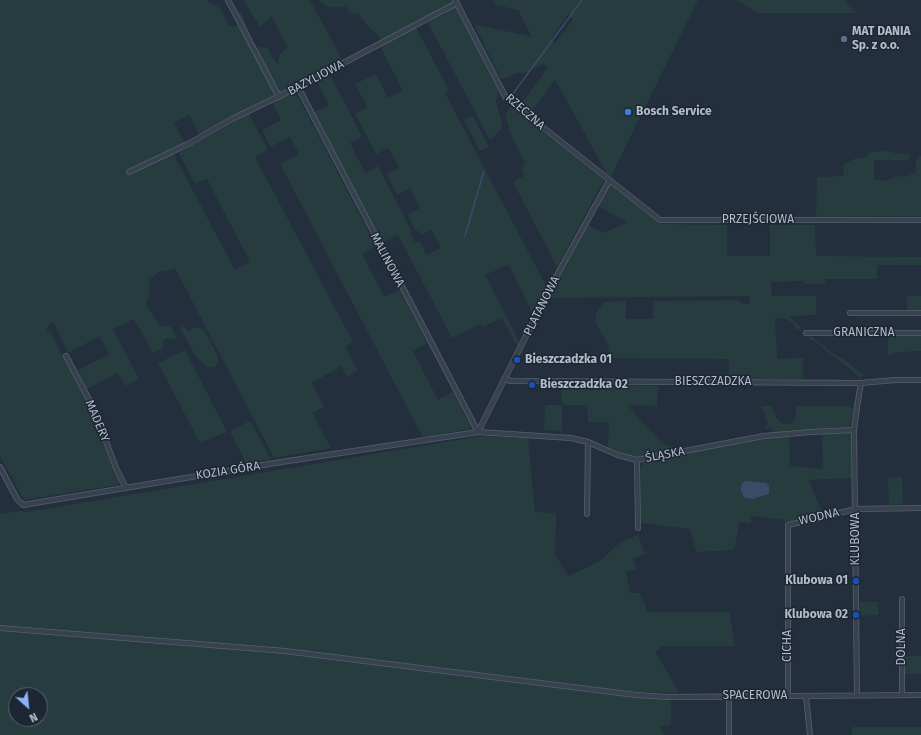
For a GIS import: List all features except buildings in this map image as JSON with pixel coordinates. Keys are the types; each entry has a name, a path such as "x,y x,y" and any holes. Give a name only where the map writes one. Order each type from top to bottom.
{"street":[{"path":"228,0 279,97"},
{"name":"BAZYLIOWA","path":"129,172 158,157 174,151 211,132 232,119 279,97 456,2"},
{"name":"RZECZNA","path":"456,2 506,98 609,181"},
{"name":"MALINOWA","path":"298,87 478,432"},
{"name":"PRZEJŚCIOWA","path":"609,181 660,220 921,220"},
{"name":"PLATANOWA","path":"478,432 550,288 609,181"},
{"path":"850,313 921,313"},
{"name":"GRANICZNA","path":"806,333 921,333"},
{"name":"MADERY","path":"66,356 93,407 116,468 126,488"},
{"name":"BIESZCZADZKA","path":"504,379 511,381 861,383 895,380 921,380"},
{"name":"KLUBOWA","path":"857,695 854,430 856,407 861,383"},
{"name":"ŚLĄSKA","path":"478,432 567,437 588,442 618,455 636,460 764,436 854,430"},
{"name":"KOZIA GÓRA","path":"0,467 17,499 23,505 478,432"},
{"path":"587,514 588,442"},
{"path":"636,460 638,528"},
{"name":"WODNA","path":"788,525 856,509 921,508"},
{"name":"CICHA","path":"788,525 788,696"},
{"name":"DOLNA","path":"902,599 902,695"},
{"name":"SPACEROWA","path":"0,628 285,651 636,695 921,695"},
{"path":"729,696 729,735"},
{"path":"806,696 810,735"}],"green space":[{"path":"0,0 207,0 220,8 229,27 237,26 235,12 241,12 250,34 253,47 268,48 273,59 279,64 280,54 288,48 271,16 260,27 243,0 310,0 342,59 293,83 294,85 228,119 200,136 189,115 174,123 186,144 161,153 125,172 127,175 173,153 235,270 250,262 207,179 195,184 179,154 190,146 249,114 268,150 255,157 353,342 345,347 358,371 347,377 341,366 312,383 324,407 312,413 331,448 274,458 175,268 165,272 162,270 149,280 149,295 146,305 161,327 170,325 177,339 174,340 168,338 163,340 163,348 153,353 134,319 113,329 139,379 125,386 118,373 87,389 78,370 109,354 100,336 68,353 56,326 53,323 47,327 47,331 51,333 88,404 110,461 120,482 118,485 24,500 0,456"},
{"path":"319,0 452,0 454,4 382,41 362,19 358,12 353,15 345,6 331,7 325,5"},
{"path":"494,0 698,0 611,176 607,174 555,79 532,111 522,103 548,67 543,64 524,73 516,73 501,79 474,24 532,37 518,10 496,5","holes":["569,13 573,20 555,43 551,39"]},
{"path":"736,0 844,0 857,13 758,13"},
{"path":"455,7 499,92 496,101 502,124 501,129 490,140 428,23"},
{"path":"416,27 449,91 445,93 546,286 533,314 509,265 485,275 519,341 517,346 502,318 483,327 480,324 452,338 398,235 383,243 314,112 329,105 317,81 326,76 331,77 362,136 350,143 365,173 378,166 412,232 411,235 415,242 420,242 427,255 441,248 431,229 421,235 419,231 416,231 408,215 420,208 410,188 397,195 387,174 399,168 389,148 376,154 355,114 367,107 355,84 376,74 388,98 403,91 380,46"},
{"path":"290,93 297,95 376,246 362,254 384,297 400,290 427,343 413,351 438,400 453,392 471,427 468,429 426,437 422,435 419,430 280,164 299,154 290,137 270,147 262,130 281,120 272,102"},
{"path":"511,106 604,180 557,267 513,182 524,176 522,168 525,163 512,138 505,115"},
{"path":"473,116 489,147 480,151 464,120"},
{"path":"889,151 910,155 908,160 874,160 874,179 885,181 897,176 906,177 916,172 916,161 921,155 921,216 816,217 817,177 843,176 844,164 854,159 866,157 872,152"},
{"path":"610,184 660,224 727,225 727,256 770,256 770,225 815,225 816,256 921,257 921,265 877,265 877,279 825,279 825,284 804,284 803,281 771,282 772,296 816,296 816,315 789,316 802,329 796,329 793,323 788,320 775,318 777,359 803,358 803,379 729,379 729,359 608,358 609,350 607,343 597,325 596,318 598,311 604,302 626,301 626,319 653,319 653,301 738,300 742,304 750,304 749,296 549,298 588,225 604,233 627,222 598,206"},
{"path":"907,296 921,296 921,312 907,312"},
{"path":"184,326 189,331 195,327 204,330 218,356 218,364 214,368 207,367 195,355 180,328"},
{"path":"809,335 864,375 862,376 862,379 813,340 809,340"},
{"path":"888,335 921,335 921,351 898,352 888,356"},
{"path":"185,350 227,432 200,443 158,363"},
{"path":"561,385 658,386 657,406 627,405 662,443 670,447 673,451 635,458 608,447 609,422 588,422 587,405 562,405"},
{"path":"545,405 562,405 562,431 544,430"},
{"path":"761,406 772,406 778,420 786,424 791,424 794,421 797,406 850,406 853,410 850,427 773,433 772,428 764,429 768,423"},
{"path":"250,421 271,459 246,463 230,431"},
{"path":"851,433 852,478 809,480 823,515 784,522 784,520 751,516 751,524 740,522 734,549 719,551 696,552 690,529 640,523 641,468 645,461 714,447 789,436 790,466 823,469 822,434","holes":["744,482 755,483 766,496 749,499 742,492 741,485"]},
{"path":"481,436 528,438 535,512 556,513 555,555 569,576 600,561 622,541 638,535 645,554 633,558 636,569 626,571 630,593 639,593 643,599 647,612 729,612 735,646 659,646 660,648 655,652 677,688 678,693 639,692 643,699 671,699 671,725 659,726 665,735 0,735 0,514 21,511 27,512"},
{"path":"902,477 903,504 889,505 888,478"},
{"path":"859,602 878,602 878,615 859,616"},
{"path":"905,656 921,656 921,674 905,674"},
{"path":"852,727 921,727 921,735 852,735"}],"water":[{"path":"746,481 766,483 769,486 769,494 753,499 745,498 741,487 742,483"}],"waterway":[{"path":"512,95 582,0"},
{"path":"465,236 484,171"}],"place":[{"name":"MAT DANIA Sp. z o.o.","path":"844,39"},
{"name":"Bosch Service","path":"628,112"},
{"name":"Bieszczadzka 01","path":"517,360"},
{"name":"Bieszczadzka 02","path":"532,385"},
{"name":"Klubowa 01","path":"856,581"},
{"name":"Klubowa 02","path":"856,615"}]}
